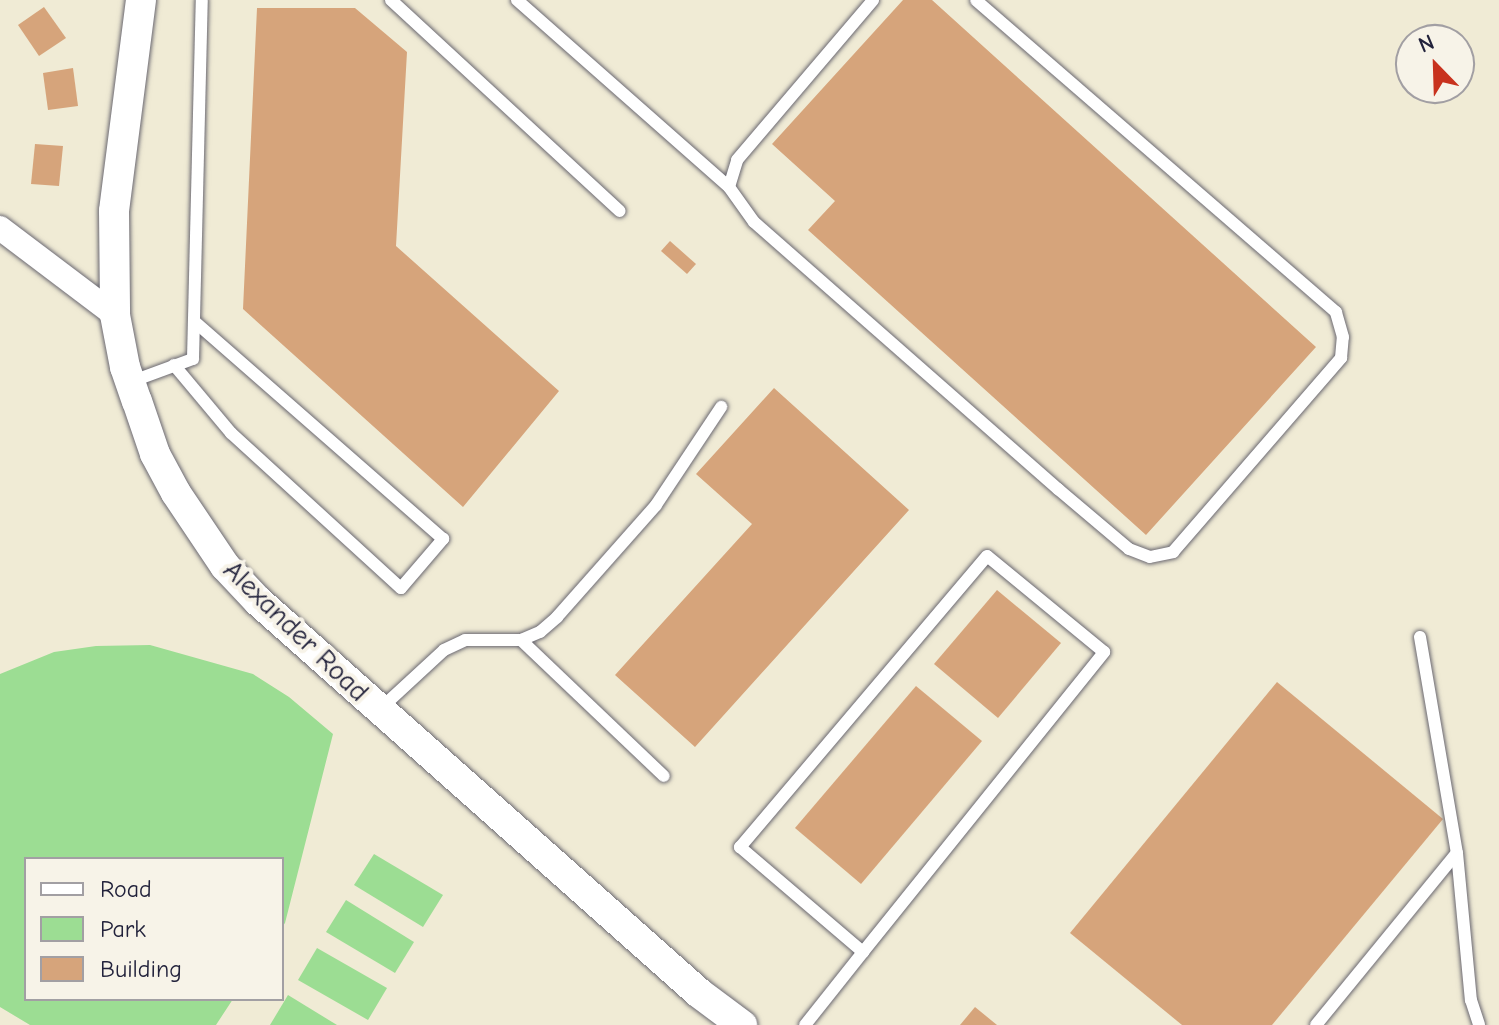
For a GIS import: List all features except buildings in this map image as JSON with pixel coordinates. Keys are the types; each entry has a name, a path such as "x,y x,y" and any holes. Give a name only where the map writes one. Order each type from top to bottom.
{"street":[{"name":"Alexander Road","path":"141,0 114,211 115,315 130,382 155,454 176,493 225,566 258,601 699,993 742,1025"},
{"path":"0,210 5,232 115,315"}],"lane":[{"path":"130,382 193,359 202,0"},
{"path":"391,0 620,211"},
{"path":"517,0 729,187 754,222 1129,549 1150,557 1173,552 1341,358 1343,337 1336,312 976,0"},
{"path":"729,187 737,160 873,0"},
{"path":"174,365 231,433 401,588 443,539 194,321"},
{"path":"379,710 444,650 465,640 521,640 540,632 557,617 656,505 721,407"},
{"path":"805,1025 1104,652 987,556 740,847 863,952"},
{"path":"1420,637 1457,853 1471,1000 1479,1025"},
{"path":"521,640 664,776"},
{"path":"1316,1025 1457,853"}],"green space":[{"path":"150,645 253,674 289,697 333,734 284,924 284,857 24,857 24,1001 232,1001 216,1025 30,1025 0,1007 0,674 54,652 96,646"},
{"path":"374,854 443,895 423,927 354,885"},
{"path":"346,900 414,942 395,973 326,932"},
{"path":"317,948 387,988 368,1020 298,980"},
{"path":"288,995 337,1025 270,1025"}]}
